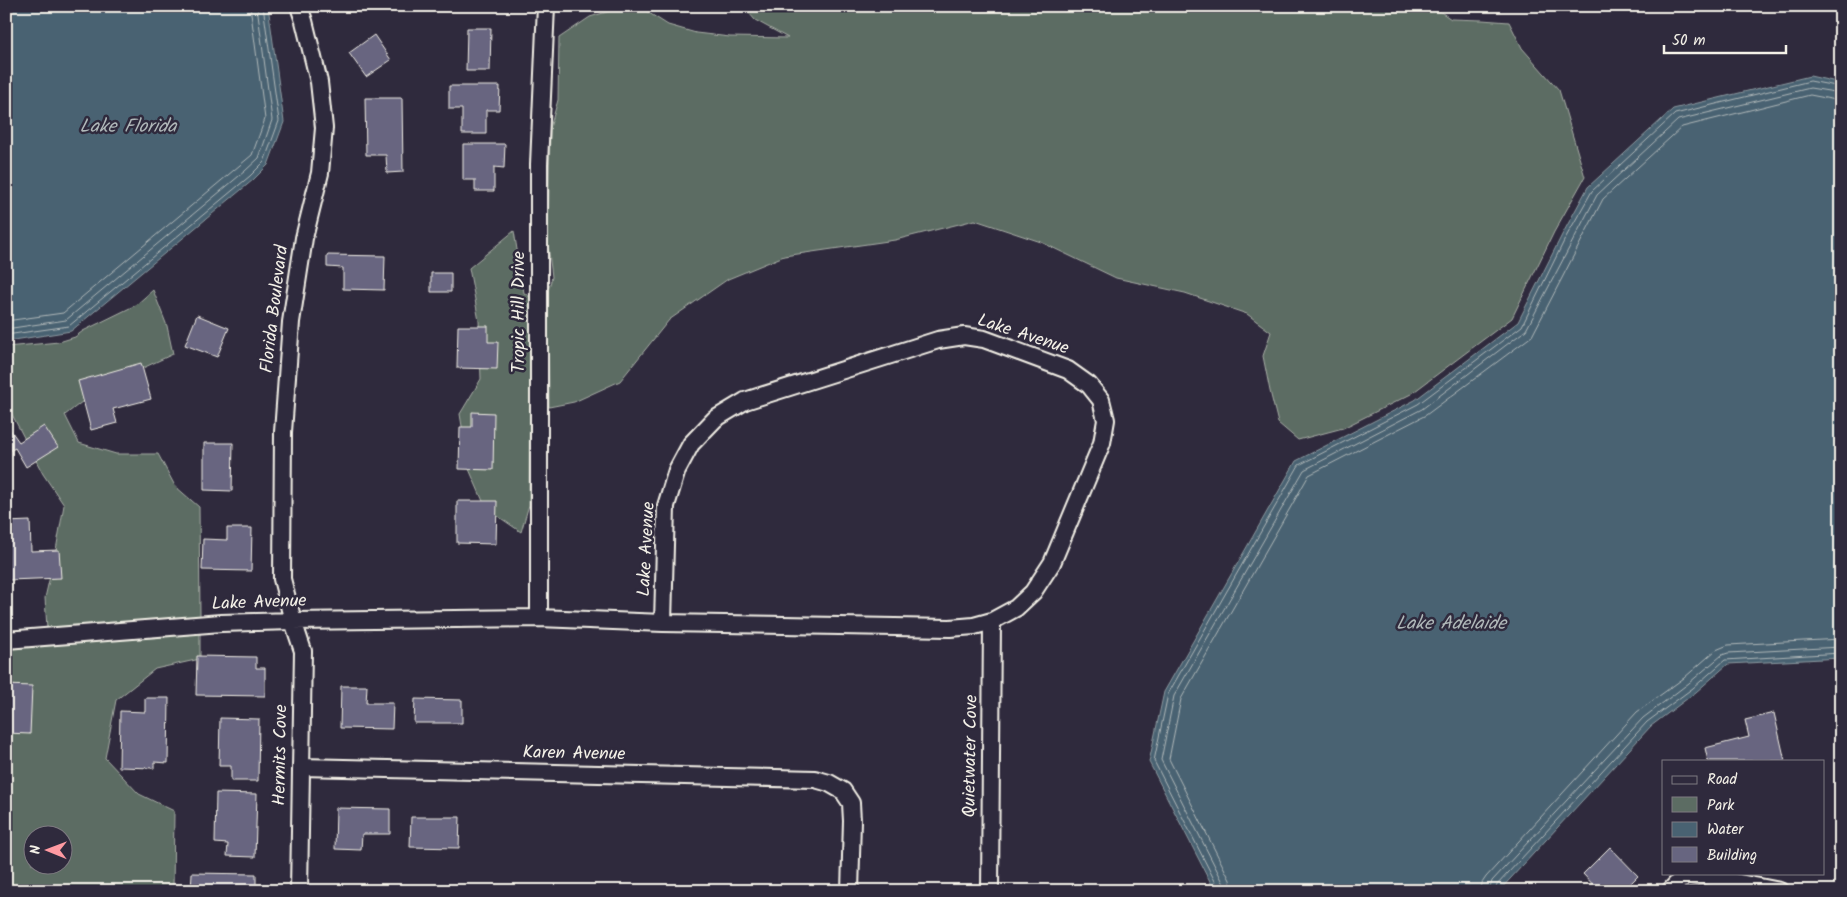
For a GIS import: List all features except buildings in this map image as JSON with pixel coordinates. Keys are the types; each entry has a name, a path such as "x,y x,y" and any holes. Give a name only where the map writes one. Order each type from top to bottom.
{"street":[{"name":"Florida Boulevard","path":"293,621 282,579 283,432 291,322 304,238 320,173 324,128 319,82 299,6"},
{"name":"Tropic Hill Drive","path":"539,618 539,164 546,6"},
{"name":"Lake Avenue","path":"6,640 221,623 293,621 539,618 663,622 950,628 974,626 992,621 1016,608 1033,592 1052,563 1102,443 1106,420 1101,400 1089,385 1068,370 984,339 964,336 938,340 744,401 715,419 691,444 677,470 666,506 663,622"},
{"name":"Hermits Cove","path":"293,621 303,651 299,891"},
{"name":"Quietwater Cove","path":"990,891 992,621"},
{"name":"Karen Avenue","path":"301,767 815,779 829,783 843,791 851,803 850,891"},
{"path":"1670,891 1681,879 1704,876 1780,891"}],"green space":[{"path":"626,6 638,6 668,25 696,33 730,37 788,38 755,20 743,6 1432,6 1451,19 1509,22 1522,48 1559,90 1585,177 1554,232 1512,318 1411,394 1343,428 1298,440 1278,423 1270,391 1263,356 1271,332 1247,314 1185,293 1116,278 1041,242 975,220 895,240 784,256 728,279 669,320 620,381 574,402 549,407 548,291 552,277 548,244 550,128 558,100 559,38 590,17"},
{"path":"514,231 524,293 530,297 529,505 521,532 486,508 469,469 460,414 481,379 479,321 469,268"},
{"path":"153,290 167,326 173,354 100,388 65,415 79,443 116,454 158,454 175,486 199,507 200,616 47,628 45,598 64,505 43,474 6,403 6,347 59,342 75,337 83,331 136,305"},
{"path":"200,633 200,659 155,669 116,700 105,758 139,794 174,811 173,891 6,891 6,648"}],"water":[{"name":"Lake Florida","path":"6,6 268,6 284,122 268,165 253,180 71,331 14,340 6,340"},
{"name":"Lake Adelaide","path":"1810,76 1841,83 1841,658 1728,664 1696,692 1651,726 1499,891 1215,891 1149,762 1164,692 1296,461 1415,400 1518,322 1588,187 1673,109"}]}
